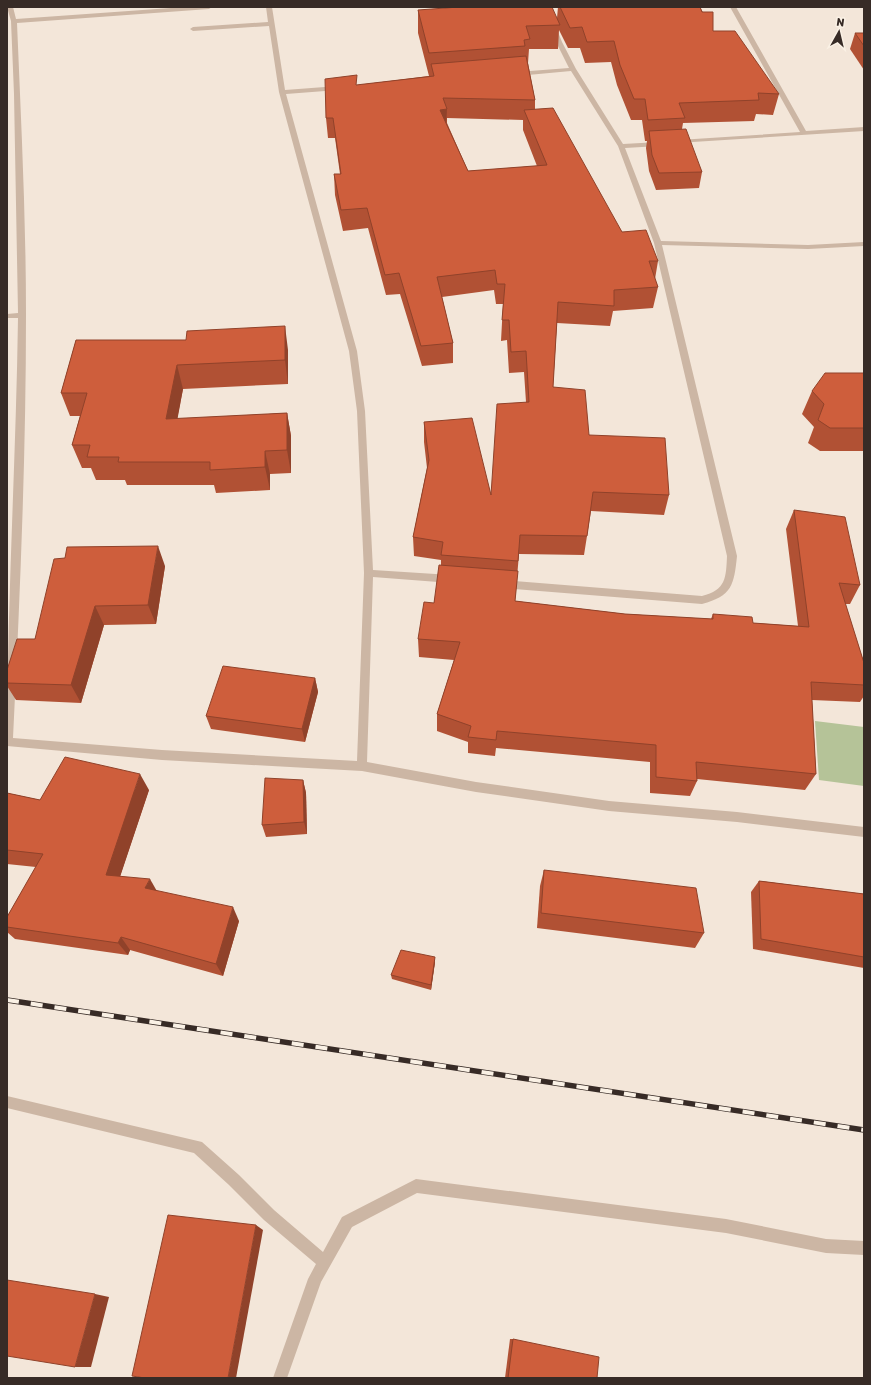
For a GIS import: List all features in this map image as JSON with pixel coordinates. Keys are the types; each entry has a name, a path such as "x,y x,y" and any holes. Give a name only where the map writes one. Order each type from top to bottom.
{"street":[{"path":"10,7 14,21 19,132 22,315 15,601 8,742 162,755 362,766 476,787 609,806 737,817 864,832"},
{"path":"14,21 209,7"},
{"path":"269,7 282,92 353,352 361,411 369,572 362,766"},
{"path":"495,583 702,600 714,598 725,590 730,575 732,556 658,243 621,146 558,42 552,18 545,7"},
{"path":"732,7 804,133"},
{"path":"193,29 272,24"},
{"path":"510,74 573,69"},
{"path":"282,92 345,87"},
{"path":"621,146 864,129"},
{"path":"658,243 808,247 864,244"},
{"path":"7,316 22,315"},
{"path":"369,572 464,580"},
{"path":"7,1102 197,1147 234,1180 269,1215 324,1262"},
{"path":"280,1378 315,1278 347,1222 416,1186 719,1225 826,1246 864,1248"}],"green space":[{"path":"815,721 864,727 864,786 819,780"}],"building":[{"path":"459,7 552,7 560,25 526,26 530,39 524,40 525,46 429,53 418,10"},
{"path":"560,7 700,7 702,12 713,12 713,31 735,31 779,94 758,93 759,100 679,103 685,118 648,120 645,99 634,99 620,65 614,41 587,42 582,27 570,28"},
{"path":"855,33 864,33 864,46"},
{"path":"526,56 535,100 443,98 447,109 440,110 468,171 547,165 524,110 553,108 622,232 646,230 658,261 649,261 658,287 614,290 614,306 558,302 553,387 585,390 589,435 665,438 669,495 593,492 587,536 520,535 518,561 441,555 443,542 413,537 429,460 424,422 472,418 491,495 497,404 529,402 526,351 511,352 509,320 502,320 505,284 497,284 495,270 437,277 453,343 421,346 399,273 385,275 367,208 341,210 334,174 341,174 333,118 326,118 325,79 357,75 356,85 434,76 431,64"},
{"path":"686,129 702,172 659,173 652,155 649,131"},
{"path":"285,326 285,360 177,365 166,419 287,413 287,450 265,451 265,467 210,470 210,462 118,462 119,457 87,457 90,445 72,445 87,393 61,393 76,340 186,340 187,331"},
{"path":"825,373 864,373 864,428 830,428 818,420 824,404 812,391"},
{"path":"794,510 845,517 860,585 839,583 864,663 864,685 811,682 816,774 696,762 697,781 656,777 656,745 497,731 496,740 468,737 471,726 437,714 460,642 418,639 424,602 434,603 439,565 518,571 515,601 625,614 713,619 713,614 752,617 753,623 809,627"},
{"path":"158,546 148,605 95,606 71,685 7,683 7,670 17,639 35,639 54,559 65,558 67,547"},
{"path":"223,666 315,678 302,729 206,716"},
{"path":"65,757 140,774 106,875 150,879 145,888 233,907 216,964 121,937 118,943 7,927 7,917 43,854 7,850 7,793 40,800"},
{"path":"265,778 303,780 304,822 262,825"},
{"path":"544,870 696,888 704,933 541,913"},
{"path":"759,881 864,894 864,957 761,939"},
{"path":"401,950 435,957 431,985 391,975"},
{"path":"168,1215 256,1225 228,1378 145,1378 132,1376"},
{"path":"7,1280 95,1294 75,1367 7,1356"},
{"path":"513,1339 599,1357 597,1378 508,1378"}],"railway":[{"path":"7,1000 864,1130"}]}
